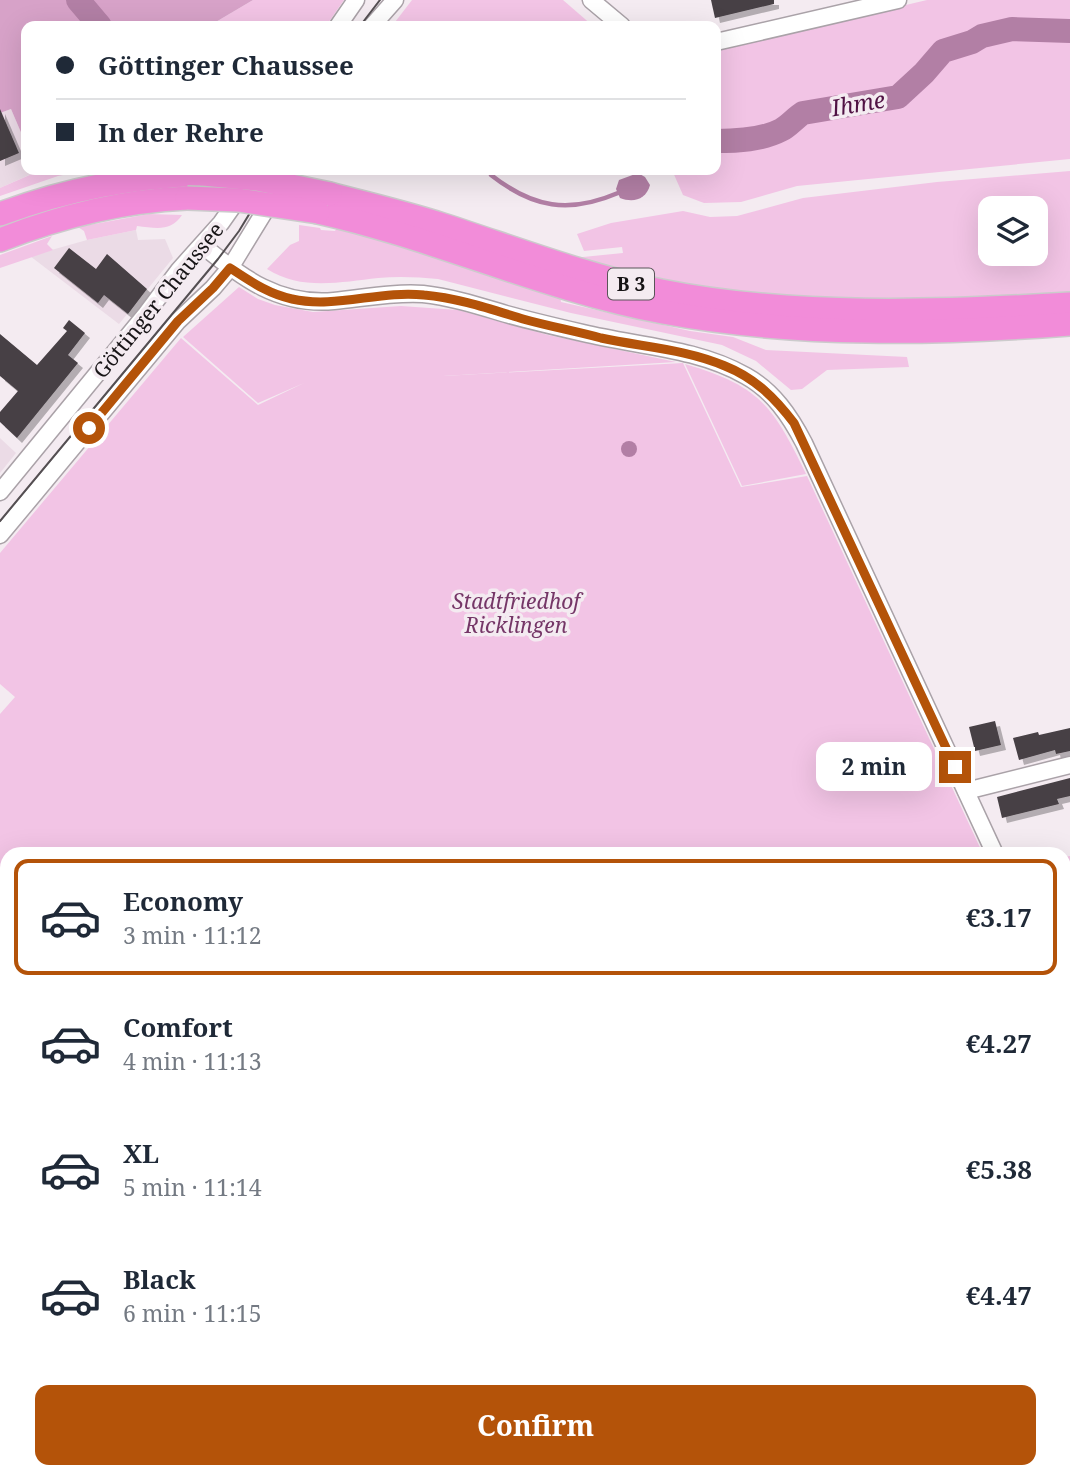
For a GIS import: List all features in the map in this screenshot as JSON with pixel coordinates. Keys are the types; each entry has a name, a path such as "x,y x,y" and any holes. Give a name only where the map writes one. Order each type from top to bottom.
{"highway":[{"name":"B 3","path":"0,214 76,190 134,178 186,175"},
{"name":"B 3","path":"214,175 257,179 408,235 584,292 663,312 779,327 834,330 906,331 1070,324"},
{"name":"B 3","path":"0,240 81,212 151,200 187,198 324,203 441,225 582,272 664,291 750,303 846,309 925,310 1070,304"}],"street":[{"path":"341,21 356,0"},
{"path":"376,21 395,0"},
{"path":"591,0 616,21"},
{"path":"721,41 898,0"},
{"name":"Göttinger Chaussee","path":"0,492 179,270 221,223 253,175"},
{"name":"Göttinger Chaussee","path":"0,535 178,321 230,268 287,175"},
{"path":"202,245 230,268 269,292 293,299 317,302 375,295 422,294 459,300 604,338 697,356 726,366 763,387 780,405 799,433 992,847"},
{"path":"966,791 1070,765"}],"shaded area":[{"path":"0,0 253,0 217,21 21,21 21,132 11,109 0,113"},
{"path":"11,109 21,132 21,175 29,175 0,188 0,113"},
{"path":"642,175 650,185 642,197 630,200 620,198 616,189 619,180"},
{"path":"136,230 138,240 165,239 173,258 119,324 30,256 87,240"},
{"path":"0,438 16,453 0,473"},
{"path":"626,441 632,441 637,449 635,455 626,457 621,452 621,446"}],"green space":[{"path":"253,0 344,0 329,21 217,21"},
{"path":"412,0 563,0 587,21 396,21"},
{"path":"927,0 1070,0 1070,159 797,186 741,202 704,203 683,195 674,175 721,175 721,49"},
{"path":"1070,171 1070,295 865,301 802,298 703,286 573,258 623,253 622,247 584,251 577,234 611,223 683,211 710,217 737,216 803,198 937,182"},
{"path":"30,175 63,175 0,196 0,188"},
{"path":"149,214 182,215 168,226 137,226 136,230 87,240 84,231 78,227"},
{"path":"299,225 321,230 335,231 337,228 358,233 560,295 561,302 690,331 733,337 766,350 907,357 909,367 827,370 802,389 791,390 756,361 722,345 571,313 438,279 393,277 336,283 293,280 267,269 290,245 299,241"},
{"path":"52,236 47,244 53,250 0,268 0,255"},
{"name":"Stadtfriedhof Ricklingen","path":"239,287 258,299 275,305 313,312 401,306 458,310 548,335 676,362 443,376 683,363 741,487 807,476 980,847 0,847 0,714 15,697 0,684 0,553 181,338 258,405 304,383 258,403 183,337"},
{"path":"685,364 731,381 761,402 784,431 806,474 742,486"}],"building":[{"path":"711,0 774,0 774,4 715,18"},
{"path":"0,109 19,153 0,161"},
{"path":"69,248 96,269 107,254 147,289 128,314 104,295 98,303 54,268"},
{"path":"69,320 85,333 68,355 78,363 17,438 0,422 0,412 18,391 0,376 0,334 37,365 67,331 63,328"},
{"path":"995,721 1001,745 975,751 969,727"},
{"path":"1070,728 1070,751 1056,754 1055,750 1019,760 1013,738"},
{"path":"1070,778 1070,796 1057,799 1059,804 1002,818 997,797"}],"waterway":[{"name":"Ihme","path":"78,0 96,21"},
{"name":"Ihme","path":"721,141 766,136 784,128 803,113 898,97 943,51 982,36 1012,29 1070,31"},
{"path":"491,175 522,195 552,204 583,204 618,193"}],"tram line":[{"path":"364,21 380,0"},
{"path":"0,521 218,259 239,231 273,175"}],"route":[{"path":"89,428 178,321 230,268 269,292 293,299 317,302 375,295 422,294 459,300 527,320 604,338 697,356 726,366 763,387 794,423 955,767"}]}
